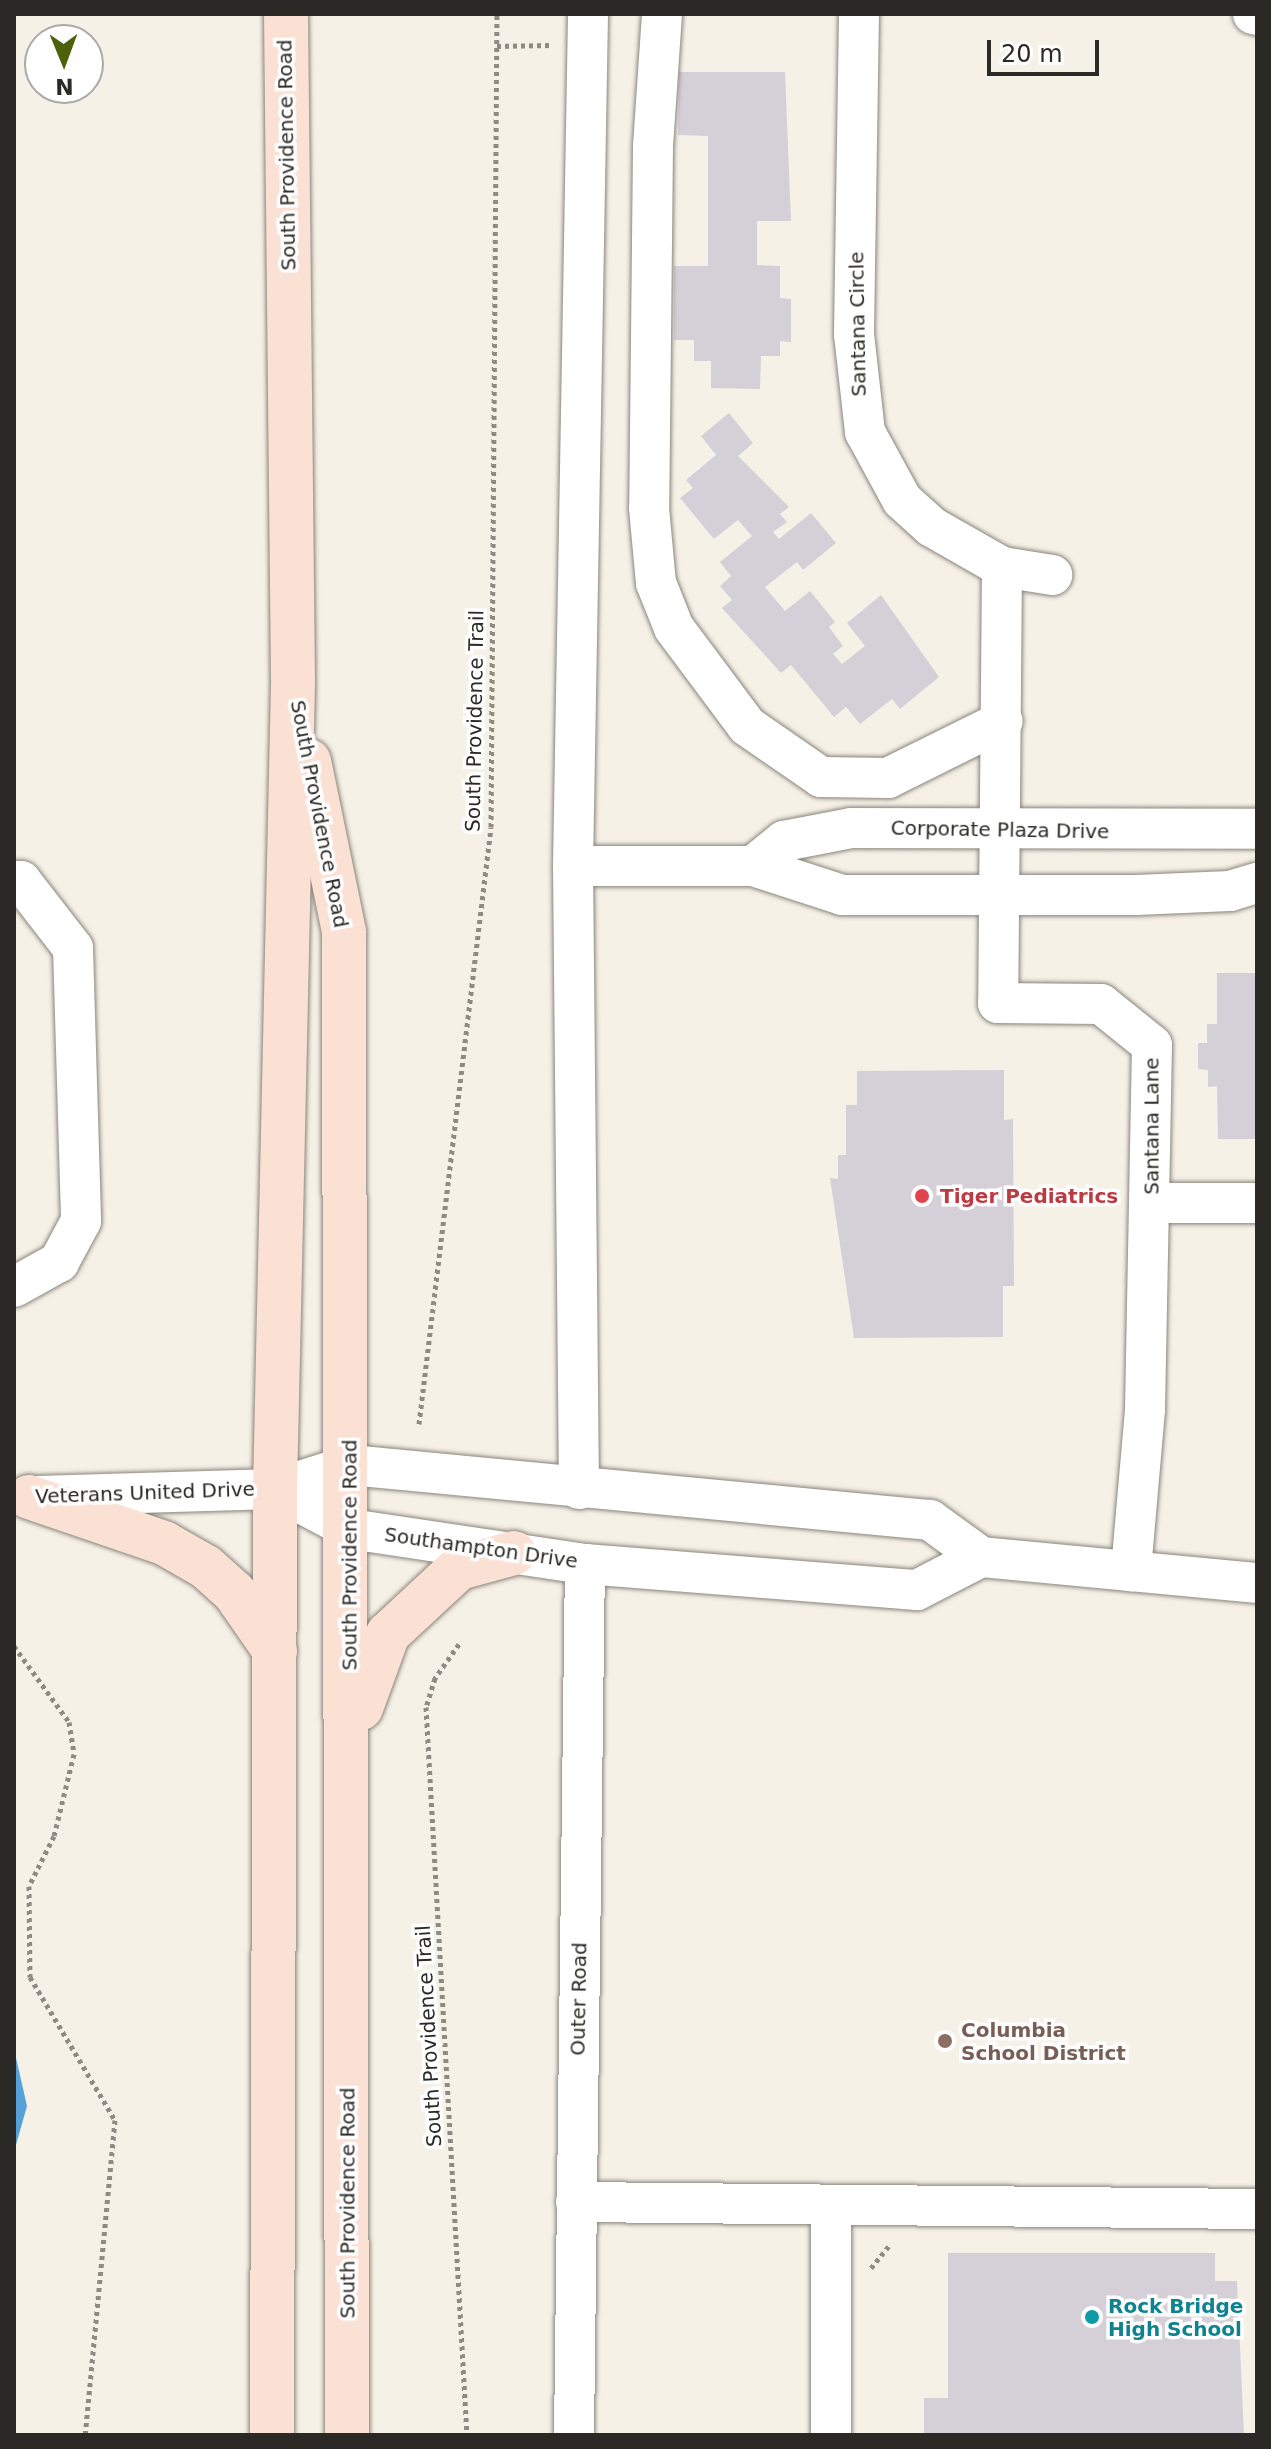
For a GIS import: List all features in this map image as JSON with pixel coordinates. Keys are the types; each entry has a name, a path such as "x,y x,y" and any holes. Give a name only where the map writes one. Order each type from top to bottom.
{"main road":[{"name":"South Providence Road","path":"272,2435 275,1489 293,681 286,14"},
{"name":"South Providence Road","path":"293,681 344,932 350,1465 347,2435"},
{"path":"21,1497 164,1543 206,1567 234,1592 275,1651"},
{"path":"349,1761 367,1682 388,1634 459,1568 514,1553"}],"street":[{"path":"662,14 653,146 649,508 656,583 674,628 747,726 821,777 888,778 1003,721"},
{"name":"Santana Circle","path":"859,14 854,334 865,432 902,500 932,527 1002,567 1052,575"},
{"path":"579,1489 573,866 588,29"},
{"name":"Santana Lane","path":"1002,567 1003,721 998,1003 1101,1004 1152,1045 1152,1203 1131,1571"},
{"name":"Corporate Plaza Drive","path":"753,866 784,841 851,828 1257,829"},
{"path":"573,866 753,866 842,895 1230,891 1257,883"},
{"path":"14,881 73,948 81,1221 59,1262 14,1287"},
{"path":"1152,1203 1257,1203"},
{"path":"275,1489 350,1465 930,1520 981,1557 1257,1583"},
{"name":"Veterans United Drive","path":"21,1497 275,1489"},
{"name":"Southampton Drive","path":"275,1489 350,1529 585,1564 917,1590 981,1557"},
{"name":"Outer Road","path":"574,2435 585,1564"},
{"path":"576,2202 1257,2209"},
{"path":"831,2205 831,2435"}],"path":[{"name":"South Providence Trail","path":"419,1424 491,827 497,14"},
{"path":"497,46 588,29"},
{"name":"South Providence Trail","path":"459,1644 435,1678 426,1707 467,2435"},
{"path":"14,1646 69,1722 74,1754 54,1836 29,1886 30,1977 115,2120 85,2435"},
{"path":"870,2285 883,2248 896,2243"}],"water":[{"path":"14,2049 27,2106 14,2152"}],"building":[{"path":"679,72 785,72 791,221 757,221 757,265 780,266 780,298 791,299 791,342 780,341 780,356 761,356 760,389 711,388 711,361 694,361 694,340 674,340 674,266 708,266 708,136 678,135"},
{"path":"729,413 753,443 738,456 789,507 780,514 787,522 773,532 779,539 811,513 836,543 803,570 797,562 765,587 785,611 810,591 835,622 829,627 843,646 833,654 842,664 865,646 847,623 881,595 939,677 900,709 892,699 860,724 846,707 834,717 791,665 781,673 722,608 732,600 720,586 731,576 720,562 752,536 738,520 714,539 680,498 693,488 686,480 716,455 701,436"},
{"path":"1217,973 1257,973 1257,1139 1218,1139 1217,1086 1208,1087 1208,1070 1198,1069 1198,1043 1207,1043 1207,1024 1217,1024"},
{"name":"Tiger Pediatrics","path":"1004,1070 1004,1120 1013,1119 1014,1286 1003,1286 1003,1337 854,1338 830,1178 838,1179 838,1155 846,1155 846,1105 857,1105 857,1071"},
{"name":"Rock Bridge High School","path":"948,2253 1215,2253 1215,2281 1237,2281 1244,2435 924,2435 924,2398 948,2398"}],"place":[{"name":"Tiger Pediatrics","path":"922,1196"},
{"name":"Columbia School District","path":"945,2041"},
{"name":"Rock Bridge High School","path":"1092,2317"}]}
